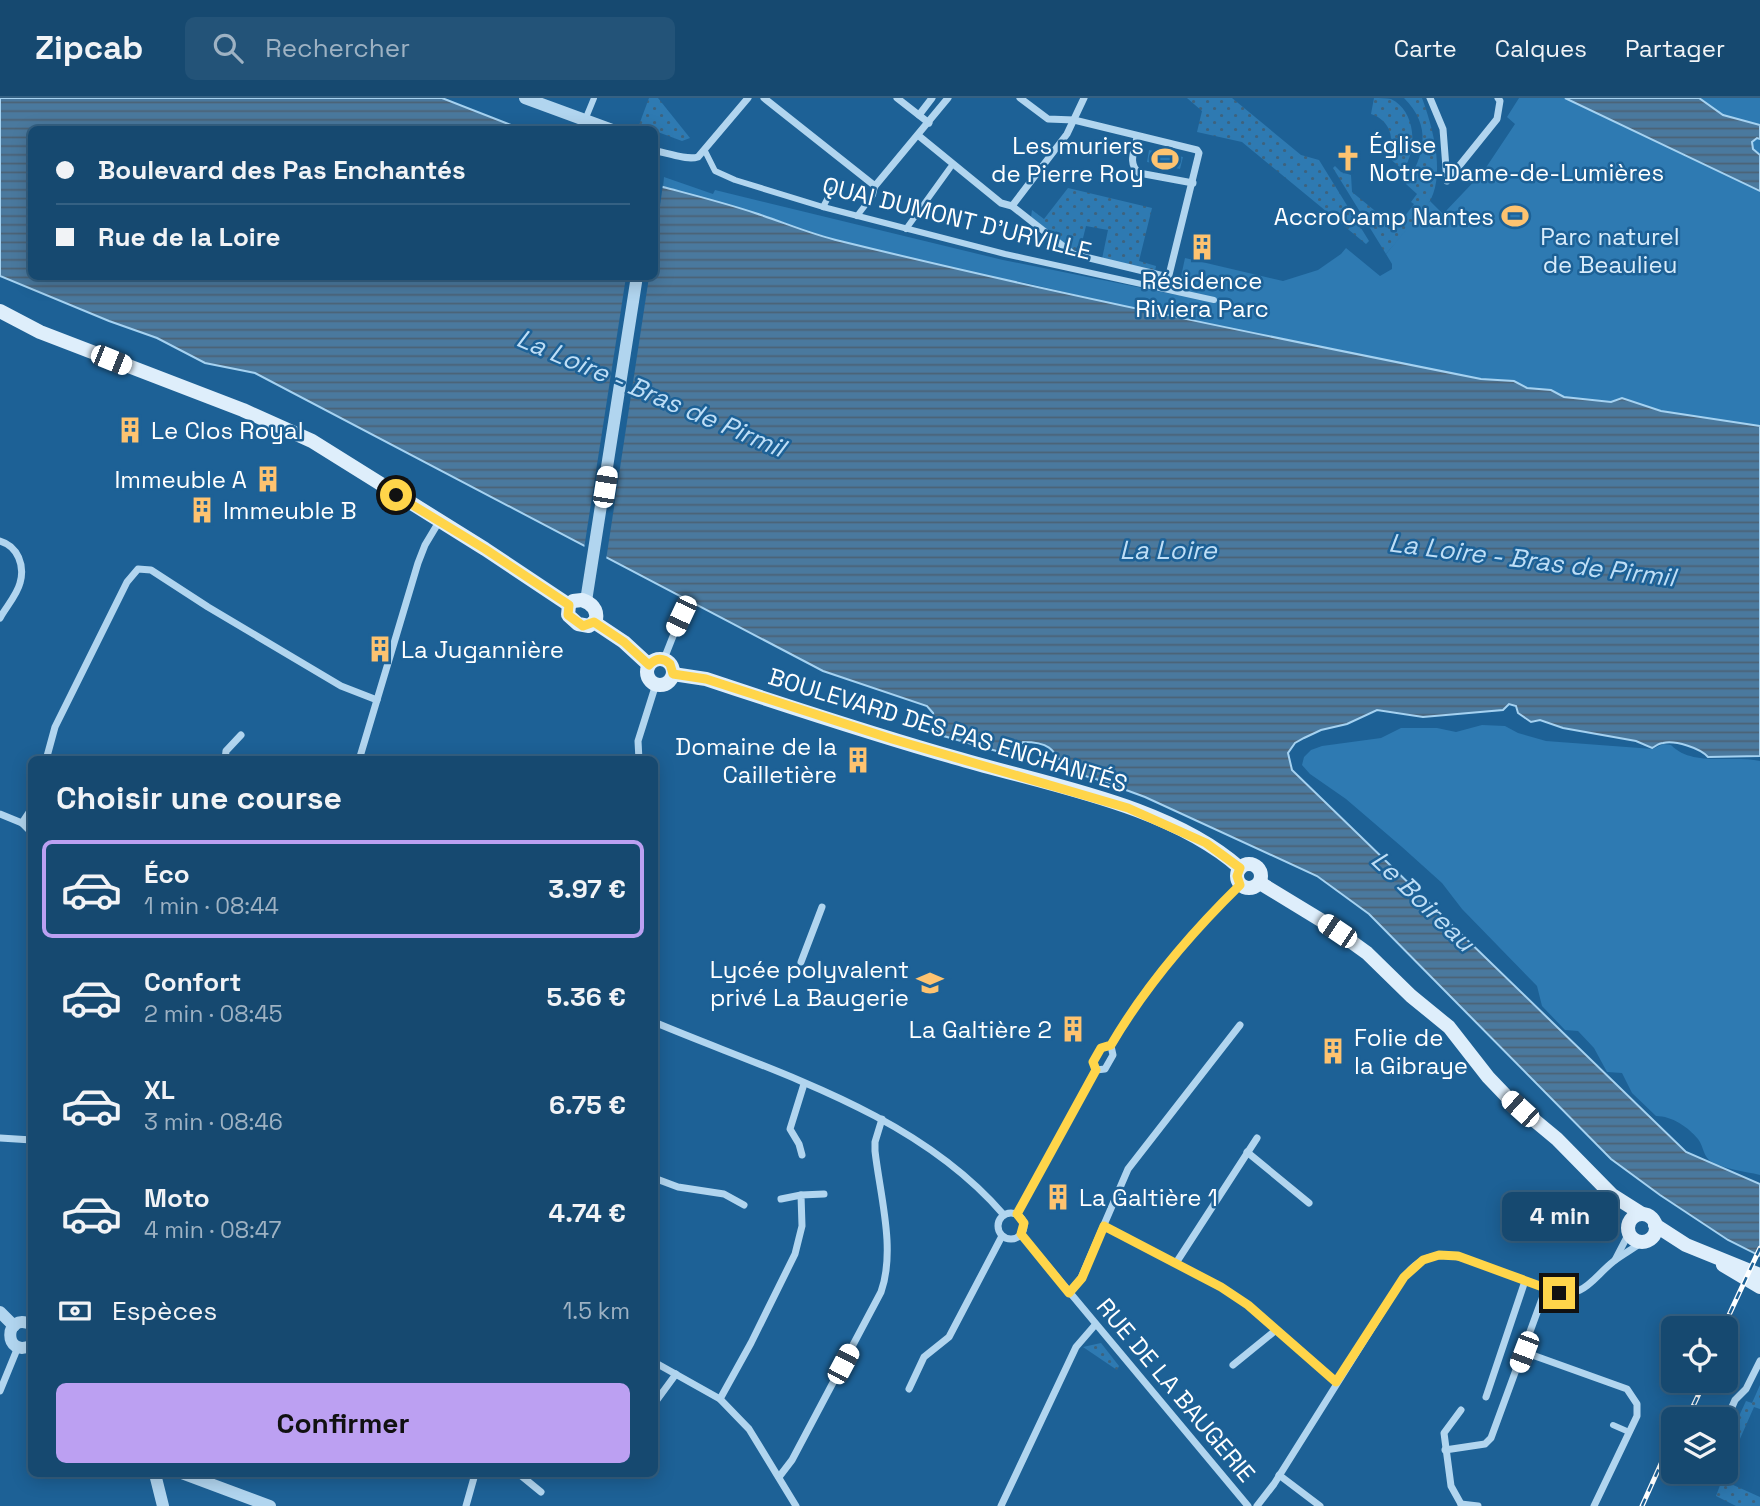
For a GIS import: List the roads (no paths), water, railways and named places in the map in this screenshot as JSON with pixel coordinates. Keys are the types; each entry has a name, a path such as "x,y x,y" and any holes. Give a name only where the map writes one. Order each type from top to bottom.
{"main road":[{"path":"0,311 40,332"},
{"path":"0,320 40,332 278,425 339,457 569,605"},
{"path":"569,605 588,597 596,611 594,622"},
{"path":"569,605 568,615 574,621 583,626 594,622"},
{"path":"594,622 624,642 649,665"},
{"path":"664,659 670,664 673,674 667,682 656,684 648,676 649,665 655,660 664,659"},
{"name":"BOULEVARD DES PAS ENCHANTÉS","path":"673,674 706,679 892,739 1128,808 1206,843 1240,868"},
{"path":"1249,864 1258,867 1261,873 1260,883 1250,888 1240,885 1237,876 1240,868 1249,864"},
{"path":"1260,883 1324,922 1367,953 1411,996 1449,1027 1499,1090 1566,1147 1612,1195 1642,1214 1650,1216 1649,1235"},
{"path":"1612,1195 1634,1239 1649,1235 1686,1245 1760,1275"},
{"path":"1629,1228 1634,1216 1642,1214"},
{"path":"1707,1254 1730,1271 1760,1287"}],"street":[{"path":"525,98 601,126"},
{"path":"584,120 594,98"},
{"path":"658,151 693,159 705,151 748,98"},
{"path":"764,98 875,186"},
{"path":"897,98 929,123"},
{"path":"919,115 932,98"},
{"path":"857,216 873,195 875,186 948,98"},
{"path":"1020,98 1048,119 1074,120 1197,150 1199,153 1193,183 1139,173 1133,168 1137,136"},
{"path":"1012,206 1067,134 1084,98"},
{"path":"1430,98 1443,130 1447,181 1497,119 1500,101 1498,98"},
{"name":"QUAI DUMONT D'URVILLE","path":"919,136 1001,203 1012,206 1068,250 1091,260 1164,276 1171,272 1193,183"},
{"name":"QUAI DUMONT D'URVILLE","path":"705,151 715,171 735,180 822,207 1005,254 1214,300"},
{"path":"906,229 950,168"},
{"path":"822,207 832,190"},
{"path":"588,597 636,280"},
{"path":"360,756 418,563 440,520"},
{"path":"0,541 17,552 22,566 20,584 0,618"},
{"path":"47,756 55,727 127,582 138,569 151,570 341,686 377,700"},
{"path":"664,659 681,616"},
{"path":"639,756 638,741 656,684"},
{"path":"225,756 226,751 241,735"},
{"path":"0,814 22,823 28,829"},
{"path":"22,823 28,814"},
{"path":"1017,1214 1096,1070 1093,1062 1101,1048 1111,1045 1132,1011 1169,965 1219,905 1240,885"},
{"path":"801,962 822,907"},
{"path":"658,1024 883,1119 952,1165 1003,1214"},
{"path":"1069,1293 1082,1278 1128,1168 1240,1025"},
{"path":"1096,1070 1105,1069 1113,1055 1111,1045"},
{"path":"802,1156 799,1144 790,1129 804,1084"},
{"path":"779,1477 798,1448 886,1280 887,1247 874,1150 874,1142 883,1119"},
{"path":"0,1138 28,1139"},
{"path":"1175,1263 1257,1138"},
{"path":"1247,1152 1309,1203"},
{"path":"658,1180 678,1187 724,1194 744,1205"},
{"path":"781,1199 824,1194"},
{"path":"720,1399 751,1343 794,1254 802,1226 801,1195"},
{"path":"1003,1214 1017,1214 1024,1223 1021,1234 1012,1239 1002,1236 997,1226 1003,1214"},
{"path":"1104,1226 1221,1287 1248,1305 1336,1382"},
{"path":"1615,1261 1629,1228"},
{"name":"RUE DE LA BAUGERIE","path":"1021,1234 1248,1506"},
{"path":"1257,1506 1404,1277 1423,1260 1439,1255 1458,1256 1559,1293 1578,1291 1588,1286 1649,1235"},
{"path":"909,1390 924,1357 949,1337 1002,1236"},
{"path":"1486,1397 1525,1281"},
{"path":"1445,1450 1485,1444 1491,1438 1546,1288"},
{"path":"0,1312 13,1325"},
{"path":"1,1385 15,1344 10,1332 13,1325 28,1322"},
{"path":"1001,1506 1076,1347 1095,1325"},
{"path":"1233,1365 1276,1330"},
{"path":"1524,1352 1627,1389 1637,1404 1637,1416 1594,1506"},
{"path":"1732,1407 1746,1389 1760,1361"},
{"path":"658,1364 720,1399 749,1429 796,1506"},
{"path":"658,1399 676,1374"},
{"path":"1461,1410 1444,1433 1451,1486 1460,1505 1478,1506"},
{"path":"1613,1425 1629,1432"},
{"path":"1279,1475 1320,1506"},
{"path":"152,1477 163,1506"},
{"path":"192,1477 270,1506"},
{"path":"466,1506 474,1477"},
{"path":"523,1477 541,1492"}],"water":[{"name":"La Loire","path":"0,98 442,98 513,126 28,126 28,280 658,280 658,184 829,238 1079,296 1481,379 1514,381 1527,388 1551,390 1564,397 1611,402 1622,398 1661,411 1760,426 1760,756 1708,757 1693,748 1674,743 1662,743 1652,748 1636,741 1563,728 1540,720 1531,722 1518,713 1516,706 1509,704 1503,710 1423,717 1377,710 1347,724 1321,730 1304,738 1295,743 1288,753 1292,770 1686,1152 1760,1184 1760,1256 1728,1240 1611,1159 1369,914 1317,876 1145,797 1067,771 1054,752 1045,745 1023,742 1011,755 940,735 935,729 933,713 927,706 823,671 255,373 205,363 157,338 0,276"},
{"path":"1565,98 1699,98 1723,115 1760,125 1760,139 1752,142 1753,149 1760,155 1760,191"}],"railway":[{"path":"1729,1316 1760,1248"},
{"path":"1693,1407 1699,1393"},
{"path":"1642,1506 1661,1464"}],"place":[{"name":"Église Notre-Dame-de-Lumières","path":"1348,158"},
{"name":"Les muriers de Pierre Roy","path":"1165,159"},
{"name":"AccroCamp Nantes","path":"1515,216"},
{"name":"Résidence Riviera Parc","path":"1202,247"},
{"name":"Le Clos Royal","path":"130,430"},
{"name":"Immeuble A","path":"268,479"},
{"name":"Immeuble B","path":"202,510"},
{"name":"La Jugannière","path":"380,649"},
{"name":"Domaine de la Cailletière","path":"858,760"},
{"name":"Lycée polyvalent privé La Baugerie","path":"930,983"},
{"name":"La Galtière 2","path":"1073,1029"},
{"name":"Folie de la Gibraye","path":"1333,1051"},
{"name":"La Galtière 1","path":"1058,1197"}],"park label":[{"name":"Parc naturel de Beaulieu","path":"1610,250"}],"water label":[{"name":"La Loire - Bras de Pirmil","path":"651,393"},
{"name":"La Loire - Bras de Pirmil","path":"1532,560"},
{"name":"Le Boireau","path":"1423,901"}]}
